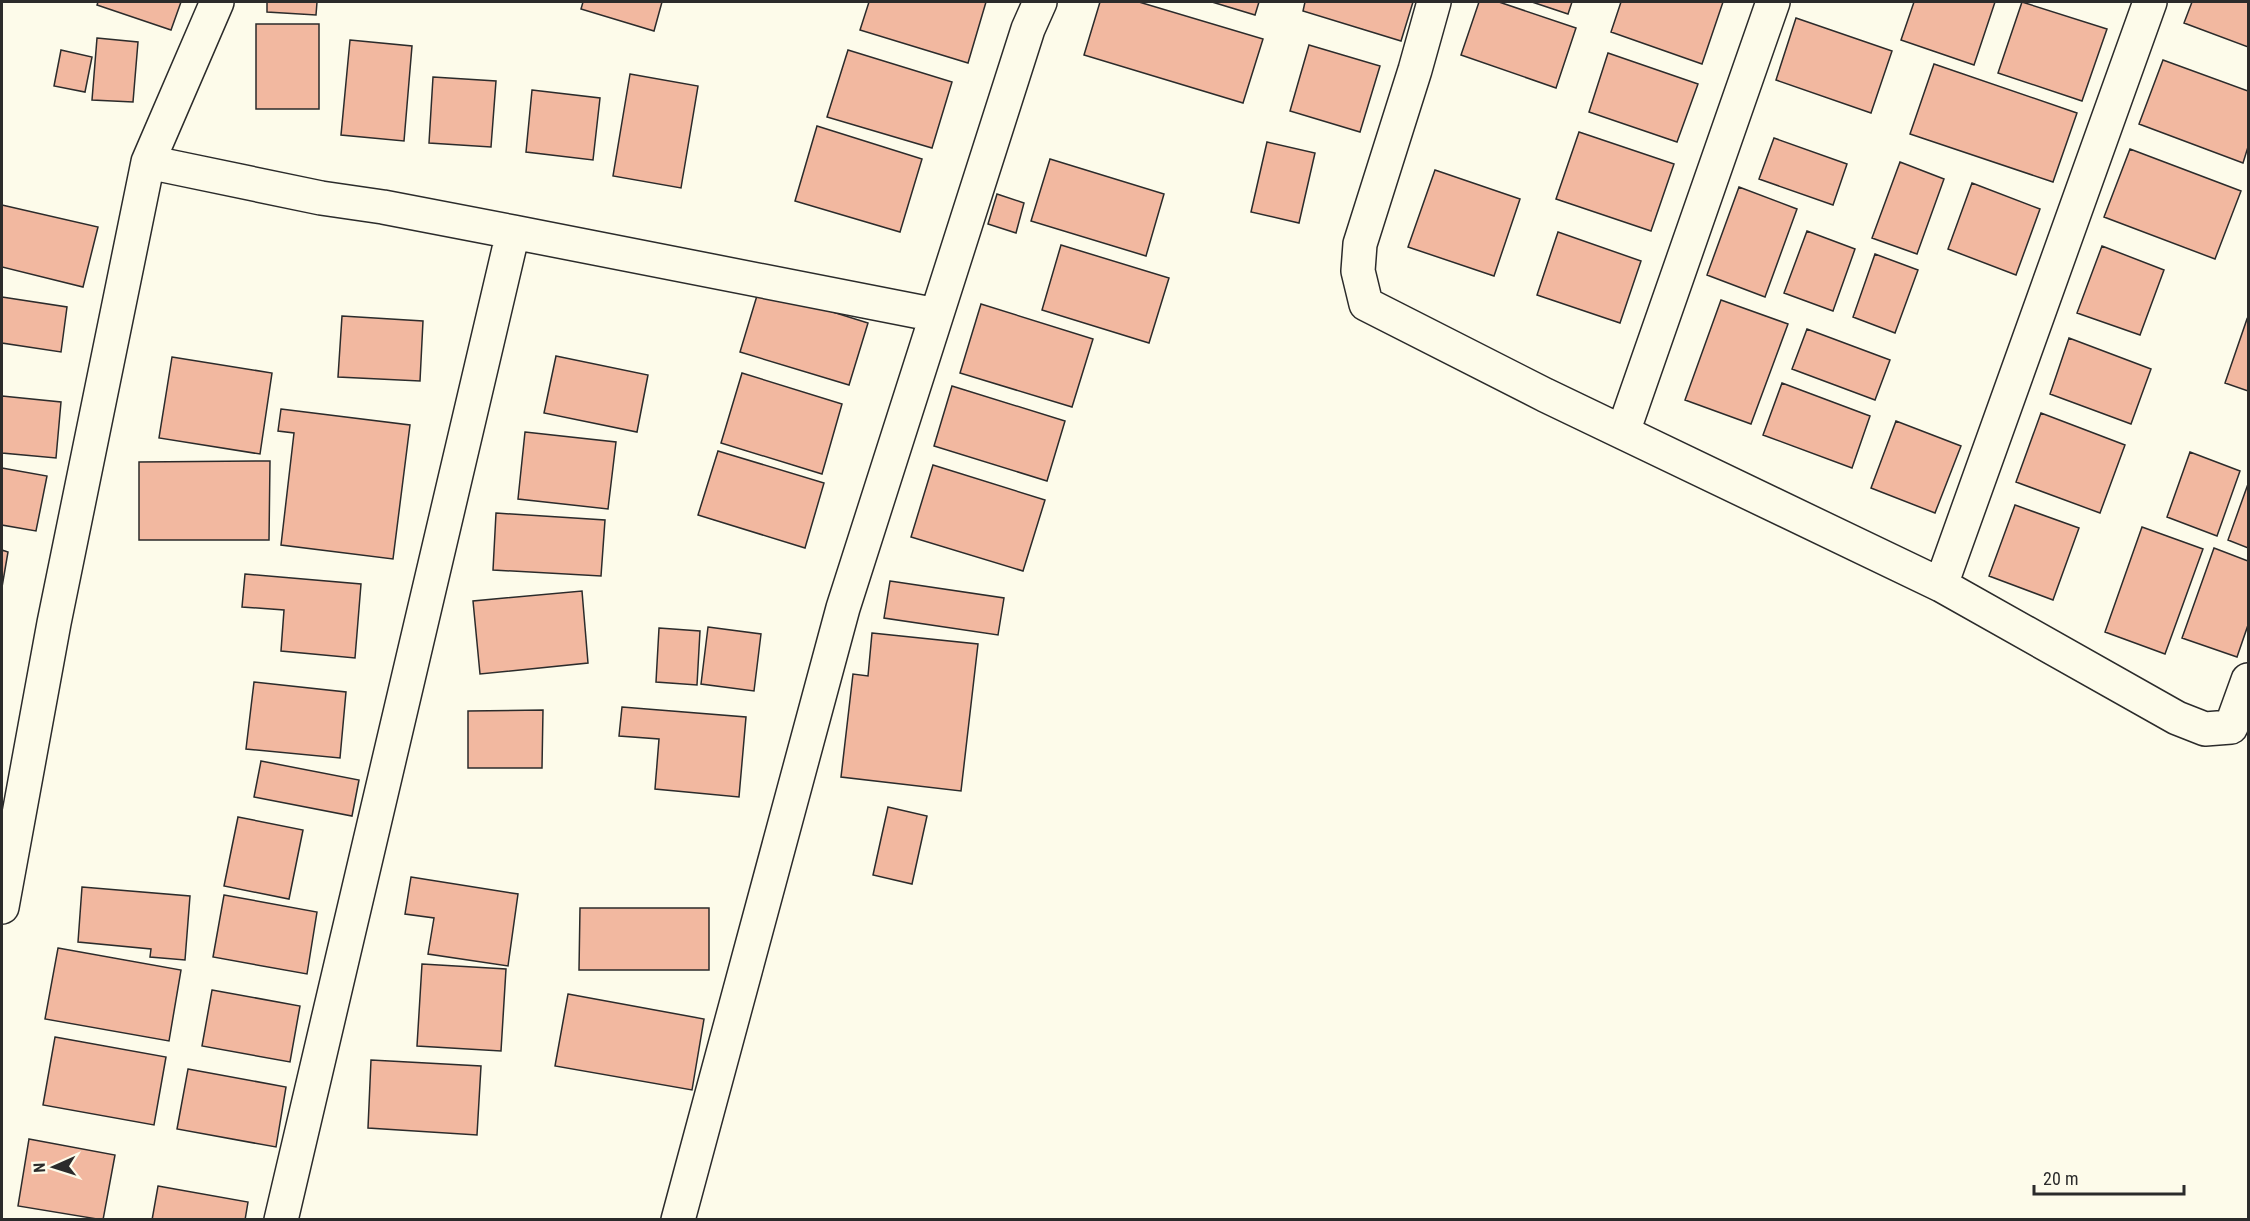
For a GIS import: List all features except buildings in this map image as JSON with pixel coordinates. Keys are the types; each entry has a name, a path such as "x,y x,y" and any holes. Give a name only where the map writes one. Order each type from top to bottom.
{"street":[{"path":"2,907 54,623 148,162 217,2"},
{"path":"678,1220 843,608 1028,29 1040,2"},
{"path":"1434,2 1412,81 1360,244 1358,271 1366,304 1623,432 1941,585 2177,718 2205,729 2231,727 2248,680"},
{"path":"1623,432 1773,2"},
{"path":"1941,585 2150,2"},
{"path":"148,162 321,198 383,207 936,315"},
{"path":"281,1220 513,232"}]}
